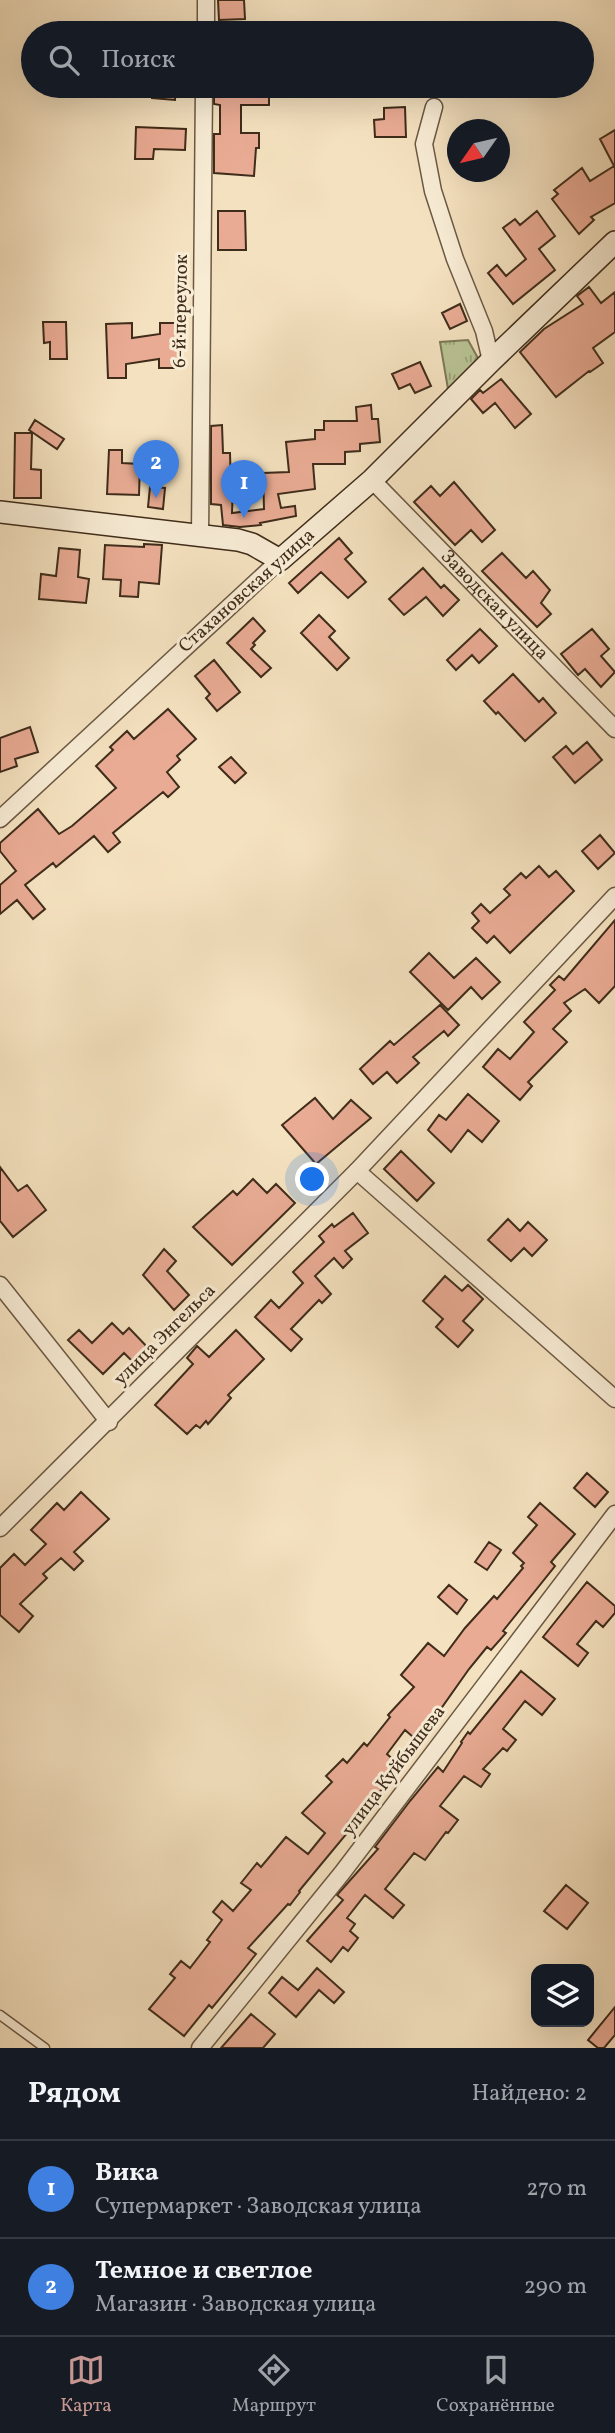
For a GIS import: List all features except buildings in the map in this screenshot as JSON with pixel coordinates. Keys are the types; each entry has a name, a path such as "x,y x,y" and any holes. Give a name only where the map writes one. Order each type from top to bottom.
{"street":[{"path":"205,21 206,0"},
{"name":"6-й переулок","path":"200,536 204,98"},
{"path":"434,107 424,145 433,191 455,259 484,331 491,361"},
{"name":"Стахановская улица","path":"0,818 280,560 372,480 615,242"},
{"name":"Заводская улица","path":"372,480 615,730"},
{"path":"0,512 252,544 280,560"},
{"name":"улица Энгельса","path":"0,1528 357,1171 615,896"},
{"path":"357,1171 615,1399"},
{"path":"0,1285 108,1422"},
{"name":"улица Куйбышева","path":"200,2048 342,1873 615,1514"}],"lane":[{"path":"0,2015 45,2048"}],"green space":[{"path":"468,340 479,360 448,389 440,342"}],"place":[{"name":"Темное и светлое","path":"156,498"},
{"name":"Вика","path":"244,518"}]}
